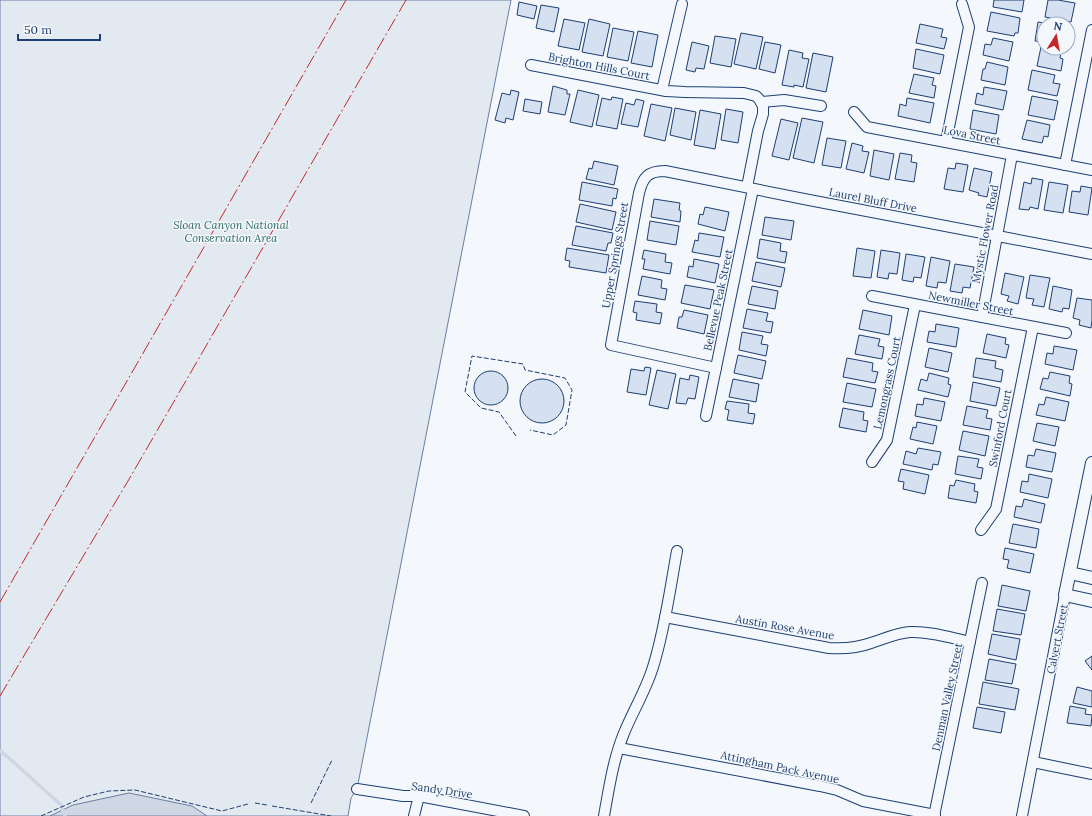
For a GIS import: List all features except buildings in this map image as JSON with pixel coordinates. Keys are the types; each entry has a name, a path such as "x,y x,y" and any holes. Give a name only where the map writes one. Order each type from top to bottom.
{"street":[{"path":"662,90 682,4"},
{"path":"946,142 969,27 962,4"},
{"path":"1065,165 1092,30"},
{"name":"Brighton Hills Court","path":"531,65 662,90 744,93 756,96 761,102"},
{"path":"761,102 784,100 821,106"},
{"name":"Bellevue Peak Street","path":"706,416 750,188 758,131 763,114 763,106 761,102"},
{"name":"Lova Street","path":"854,112 867,127 1092,170"},
{"name":"Mystic Flower Road","path":"982,317 1012,155"},
{"name":"Laurel Bluff Drive","path":"650,173 665,171 1092,254"},
{"name":"Upper Springs Street","path":"650,173 641,185 639,193 611,345 716,368"},
{"name":"Newmiller Street","path":"872,296 1066,333"},
{"name":"Lemongrass Court","path":"872,462 887,440 915,305"},
{"name":"Swinford Court","path":"981,530 996,509 1033,327"},
{"name":"Calvert Street","path":"1022,816 1092,463"},
{"path":"604,816 618,748 653,668 665,617 677,551"},
{"path":"1070,573 1092,578"},
{"name":"Denman Valley Street","path":"935,815 982,583"},
{"path":"1065,595 1092,601"},
{"name":"Austin Rose Avenue","path":"665,617 829,648 855,648 898,634 909,632 932,634 970,642"},
{"name":"Attingham Pack Avenue","path":"618,748 820,786 837,790 863,800 935,815"},
{"path":"1033,762 1092,774"},
{"name":"Sandy Drive","path":"357,788 403,796 418,796 524,816"},
{"path":"414,816 418,796"}],"green space":[{"name":"Sloan Canyon National Conservation Area","path":"0,0 511,0 357,789 351,798 348,816 0,816"}],"shaded area":[{"path":"129,793 192,806 207,816 50,816 73,805"}],"waterway":[{"path":"0,751 61,805 65,816"}],"fence":[{"path":"516,436 499,412 481,408 465,392 472,356 523,364 525,370 565,378 572,390 566,425 553,435 530,430"},
{"path":"311,803 332,760"},
{"path":"41,816 84,797 109,791 135,790 222,811 248,804"},
{"path":"255,803 267,805"},
{"path":"272,806 331,816"}],"power":[{"path":"0,602 346,0"},
{"path":"0,696 128,481 406,0"}]}
